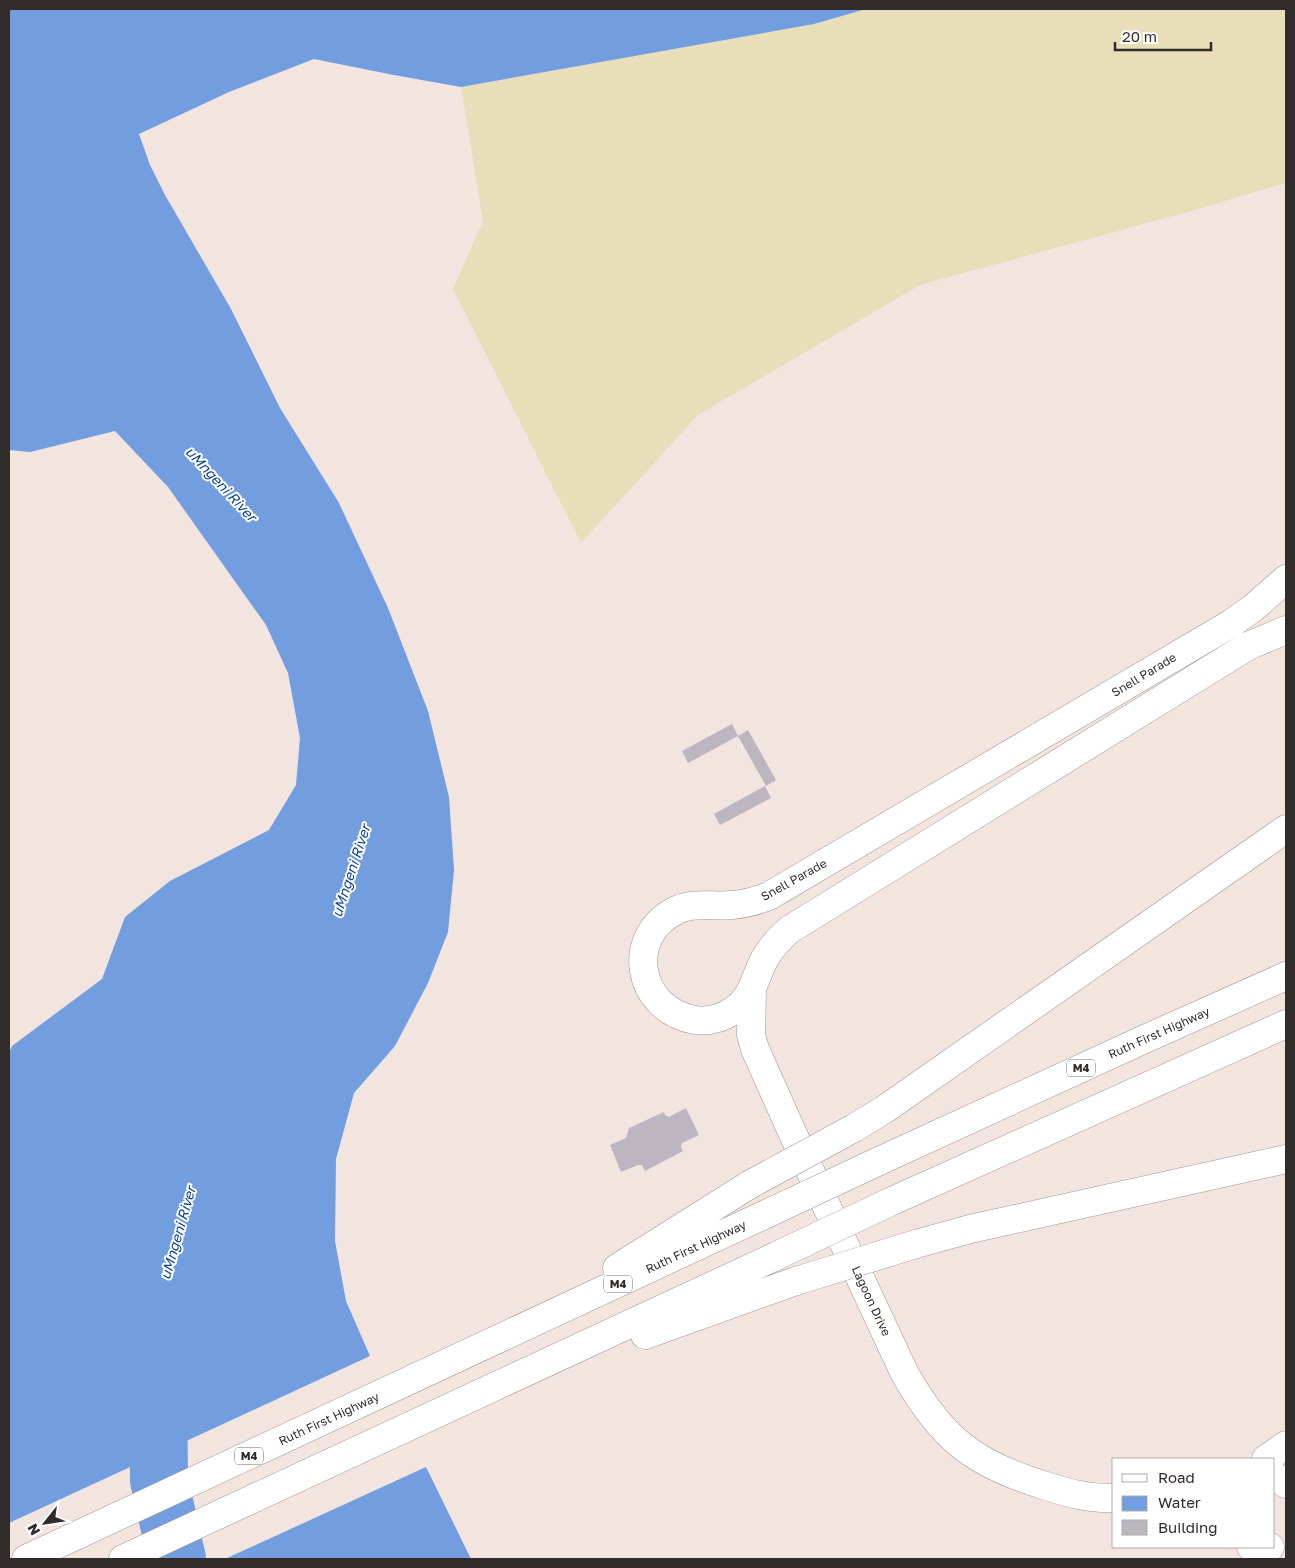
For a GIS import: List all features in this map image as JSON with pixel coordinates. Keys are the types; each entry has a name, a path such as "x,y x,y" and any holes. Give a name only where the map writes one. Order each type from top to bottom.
{"main road":[{"name":"Snell Parade","path":"1286,579 1253,608 1232,623 769,896 749,903 697,905 680,908 665,917 653,930 645,945 643,963 646,981 654,997 667,1010 682,1018 700,1021 717,1019 733,1011 744,1002 752,991 762,963 769,952 789,930 1248,646 1286,630"},
{"path":"512,1333 749,1185 885,1109 1286,829"},
{"name":"Ruth First Highway","path":"26,1559 877,1162 1146,1038 1286,976"},
{"name":"Lagoon Drive","path":"752,991 751,1034 755,1049 904,1372 919,1399 938,1424 955,1440 985,1462 1018,1477 1070,1494 1100,1499 1112,1498"},
{"path":"124,1559 774,1258 958,1170 1286,1024"},
{"path":"490,1390 796,1281 970,1228 1286,1159"},
{"path":"1267,1458 1286,1445"},
{"path":"1275,1477 1286,1484"},
{"path":"1275,1544 1286,1537"}],"sand":[{"path":"866,9 1286,9 1286,183 1184,213 920,285 698,415 581,543 453,289 483,221 461,87 814,24"}],"water":[{"path":"9,9 866,9 814,24 461,87 314,59 229,92 139,134 150,165 165,195 231,309 280,408 339,503 388,608 428,711 449,797 454,870 448,932 428,983 395,1046 354,1093 336,1159 335,1241 346,1301 370,1356 9,1523 9,1053 12,1046 102,979 125,917 170,881 269,830 296,785 300,738 288,673 266,625 168,487 115,431 30,452 9,450"},
{"path":"426,1467 471,1559 225,1559"}],"building":[{"path":"732,724 738,736 688,763 682,751"},
{"path":"748,730 776,780 766,786 738,736"},
{"path":"765,786 771,798 720,825 714,814"},
{"path":"686,1108 699,1135 682,1143 683,1151 645,1171 642,1165 638,1165 621,1172 610,1145 626,1138 629,1128 664,1112 669,1117"}],"waterway":[{"name":"uMngeni River","path":"158,1373 159,1480 177,1559"}]}
